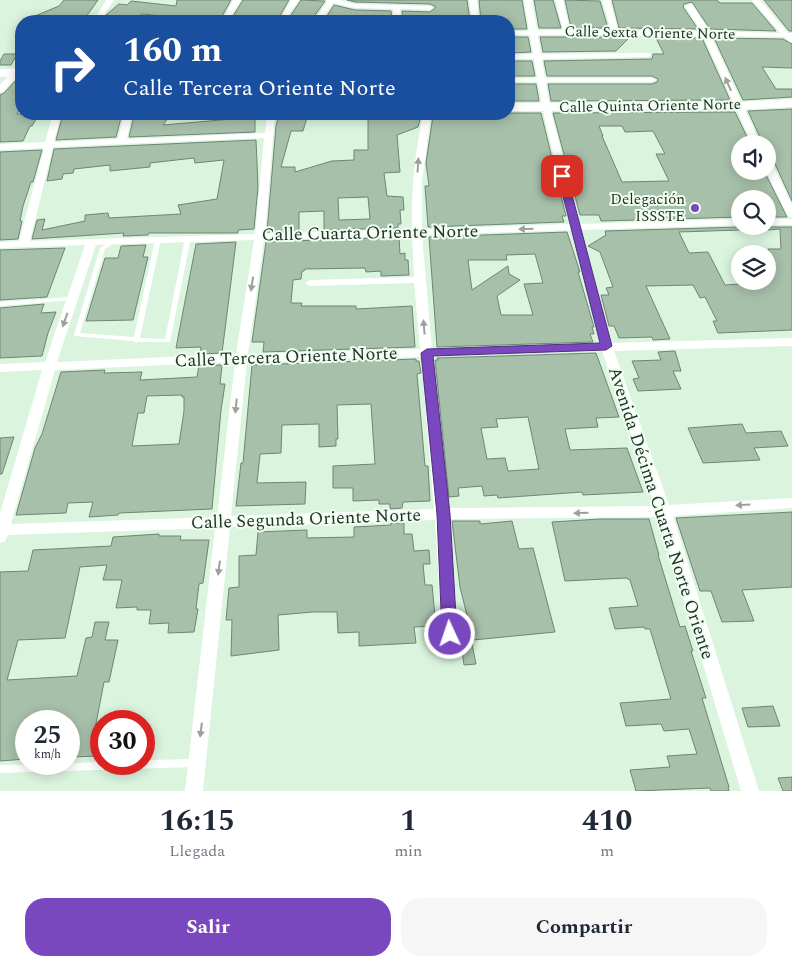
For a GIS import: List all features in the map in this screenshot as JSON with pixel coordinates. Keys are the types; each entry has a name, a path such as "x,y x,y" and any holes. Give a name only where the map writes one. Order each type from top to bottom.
{"street":[{"path":"101,15 110,0"},
{"path":"228,15 237,0"},
{"path":"286,15 295,0"},
{"path":"321,15 331,0 355,6 430,8"},
{"path":"473,0 475,15"},
{"name":"Avenida Décima Cuarta Norte Oriente","path":"528,0 546,107 606,346 664,511 750,791"},
{"path":"559,0 567,32"},
{"path":"606,0 615,32"},
{"path":"756,0 789,35 792,43"},
{"path":"689,6 706,33 752,135"},
{"path":"396,7 397,15"},
{"name":"Calle Sexta Oriente Norte","path":"515,33 615,32 789,35"},
{"path":"515,56 648,55"},
{"path":"0,73 15,72"},
{"path":"0,90 15,76"},
{"path":"515,80 652,80"},
{"name":"Calle Quinta Oriente Norte","path":"515,107 738,106 792,103"},
{"path":"24,243 55,120"},
{"path":"122,142 127,120"},
{"path":"194,791 241,358 260,235 270,120"},
{"path":"426,120 420,142 416,199 417,232 443,514 450,634"},
{"path":"0,147 269,135"},
{"path":"775,180 792,215"},
{"name":"Calle Cuarta Oriente Norte","path":"0,245 260,235 731,222"},
{"path":"776,222 792,222"},
{"path":"1,532 50,365 92,241"},
{"path":"310,283 420,280"},
{"name":"Calle Tercera Oriente Norte","path":"0,368 606,346 792,342"},
{"name":"Calle Segunda Oriente Norte","path":"1,532 443,514 664,511 792,503"}],"lane":[{"path":"116,240 103,248 77,335 136,341 168,341 188,238"},
{"path":"136,341 158,239"},
{"path":"0,304 72,299"},
{"path":"0,769 197,763"}],"building":[{"path":"64,0 98,0 87,15 37,15 59,6"},
{"path":"177,0 231,0 223,15 106,15 119,4 127,5 131,1 176,6"},
{"path":"243,0 289,0 280,15 234,15"},
{"path":"301,0 325,1 315,15 291,15"},
{"path":"347,0 467,0 469,15 402,15 402,11 430,12 436,7 430,4 355,2"},
{"path":"479,0 522,0 527,29 515,29 515,15 480,15"},
{"path":"534,0 553,0 561,28 539,28"},
{"path":"565,0 600,1 608,28 571,28"},
{"path":"612,0 717,0 720,3 752,3 776,31 710,29 692,2 684,4 683,7 698,29 619,28"},
{"path":"764,0 792,0 792,31 789,31"},
{"path":"334,5 355,10 391,11 391,15 328,15"},
{"path":"515,37 528,37 531,52 515,53"},
{"path":"540,37 630,37 616,51 543,52"},
{"path":"656,38 702,38 730,100 551,101 548,84 652,84 657,82 658,79 652,76 547,76 544,61 652,59 653,54 664,54"},
{"path":"714,38 783,39 792,44 792,68 762,67 776,89 792,89 792,97 743,100"},
{"path":"4,54 15,54 11,65 0,65"},
{"path":"515,61 532,61 535,76 515,76"},
{"path":"15,81 15,120 36,120 30,126 23,141 0,142 0,95"},
{"path":"515,84 536,84 539,101 515,101"},
{"path":"792,109 792,201 776,166 776,135 759,135 748,111"},
{"path":"735,112 746,135 731,135 731,180 768,180 774,190 731,190 731,217 601,221 599,215 580,215 553,113","holes":["599,126 622,126 625,132 653,131 665,154 656,154 669,181 622,182"]},
{"path":"515,113 541,113 566,216 562,216 564,222 428,227 425,186 429,186 426,163 432,120 515,120"},
{"path":"61,120 120,120 116,137 56,140"},
{"path":"133,120 167,120 163,125 220,120 255,120 255,132 129,137"},
{"path":"278,120 306,120 303,131 291,131 281,167 295,167 295,172 332,161 354,160 354,150 368,150 368,120 420,120 418,127 397,135 400,172 384,173 387,196 403,197 404,210 400,210 401,224 398,224 398,228 324,230 324,211 299,212 299,231 267,232","holes":["368,197 370,219 339,220 338,198"]},
{"path":"256,140 258,187 254,229 238,230 238,233 149,233 148,235 123,236 124,233 32,239 37,220 45,219 42,230 85,221 85,215 108,213 109,218 181,214 178,205 217,199 224,160 195,163 194,158 150,163 150,167 110,171 110,165 74,169 73,173 63,174 62,179 47,181 54,149"},
{"path":"42,150 33,182 31,182 23,206 18,239 0,240 0,152"},
{"path":"776,195 787,217 776,217"},
{"path":"731,227 731,230 679,232 689,253 708,252 725,285 731,285 731,290 776,290 776,249 781,249 780,229 776,229 776,227 792,227 792,330 718,333 713,321 717,321 705,297 700,298 693,285 646,286 670,339 653,340 652,337 619,338 614,326 609,326 601,295 609,295 606,288 613,287 600,252 588,246 606,235 605,231"},
{"path":"567,232 580,272 578,272 594,327 592,327 594,334 590,334 593,342 437,347 429,237","holes":["535,254 543,283 524,284 533,315 501,315 497,296 520,280 509,274 508,266 472,290 468,260 507,260 506,255"]},
{"path":"399,237 400,254 405,253 405,260 408,260 409,275 381,276 381,271 366,272 365,268 305,269 302,271 301,279 293,280 291,303 302,303 301,306 356,306 356,309 412,306 415,347 263,352 264,342 252,342 266,242"},
{"path":"236,242 222,353 200,354 201,347 176,348 196,244"},
{"path":"146,245 143,257 148,257 133,320 86,321 105,258 118,258 121,246"},
{"path":"65,248 47,297 0,300 0,250"},
{"path":"44,304 41,313 56,312 42,356 0,358 0,308"},
{"path":"675,351 681,371 673,371 681,389 638,391 633,379 639,378 632,361 661,360 658,352"},
{"path":"596,353 619,417 596,418 598,427 565,429 570,450 627,448 643,492 583,495 582,492 498,498 497,495 484,496 482,486 458,488 459,496 449,497 435,360 438,360 437,358","holes":["528,417 539,469 508,471 505,458 487,459 481,428 498,427 496,419"]},
{"path":"416,359 416,361 419,361 421,373 417,374 425,466 428,466 430,501 403,502 402,508 390,509 390,504 379,504 379,500 353,501 353,488 333,488 333,466 375,464 371,404 337,405 338,439 336,439 336,446 319,447 319,424 282,425 281,453 260,454 257,483 306,482 305,504 236,506 241,463 243,463 252,365"},
{"path":"199,365 221,365 220,384 225,384 212,509 119,513 118,515 89,517 93,502 68,503 66,513 16,515 35,448 42,434 61,372 105,370 104,373 142,372 140,380 197,377","holes":["182,395 184,397 184,411 179,444 132,446 138,413 144,413 147,396"]},
{"path":"742,424 746,433 781,431 788,446 754,448 760,460 703,463 688,428"},
{"path":"14,437 2,474 0,474 0,438"},
{"path":"792,512 792,587 742,590 754,621 722,622 711,591 700,591 676,518"},
{"path":"600,519 649,519 680,627 685,626 693,651 691,651 706,698 702,698 729,791 711,791 710,788 636,791 630,770 670,767 667,756 697,754 689,729 664,731 661,724 626,726 620,703 671,699 650,629 645,629 644,627 615,629 609,608 638,606 630,580 626,578 565,581 552,522"},
{"path":"452,521 480,521 480,524 512,521 519,549 533,548 555,632 473,640 460,587"},
{"path":"391,523 404,523 404,534 412,534 414,551 429,550 430,564 423,564 425,585 432,585 436,626 414,627 416,643 359,646 359,632 338,633 337,612 313,612 278,615 279,650 231,656 232,620 226,620 229,588 239,587 239,556 256,555 258,532 307,530 307,538 354,537 354,527 391,525"},
{"path":"159,534 159,536 181,536 180,540 209,540 203,583 199,584 196,609 198,609 194,632 168,633 169,623 149,624 151,610 137,610 137,607 116,608 122,580 103,580 107,565 80,567 65,638 18,640 7,680 77,676 86,638 92,637 95,622 109,622 105,640 118,640 109,682 104,682 99,710 90,710 90,756 80,757 80,710 15,710 15,760 0,761 0,572 28,571 33,550 111,546 113,537"},
{"path":"461,644 472,644 476,664 464,665"},
{"path":"773,706 780,726 748,727 742,708"},
{"path":"792,777 792,791 783,791 778,778"}],"place":[{"name":"Delegación ISSSTE","path":"695,208"}],"route":[{"path":"450,634 443,514 427,353 606,346 562,176"}]}
